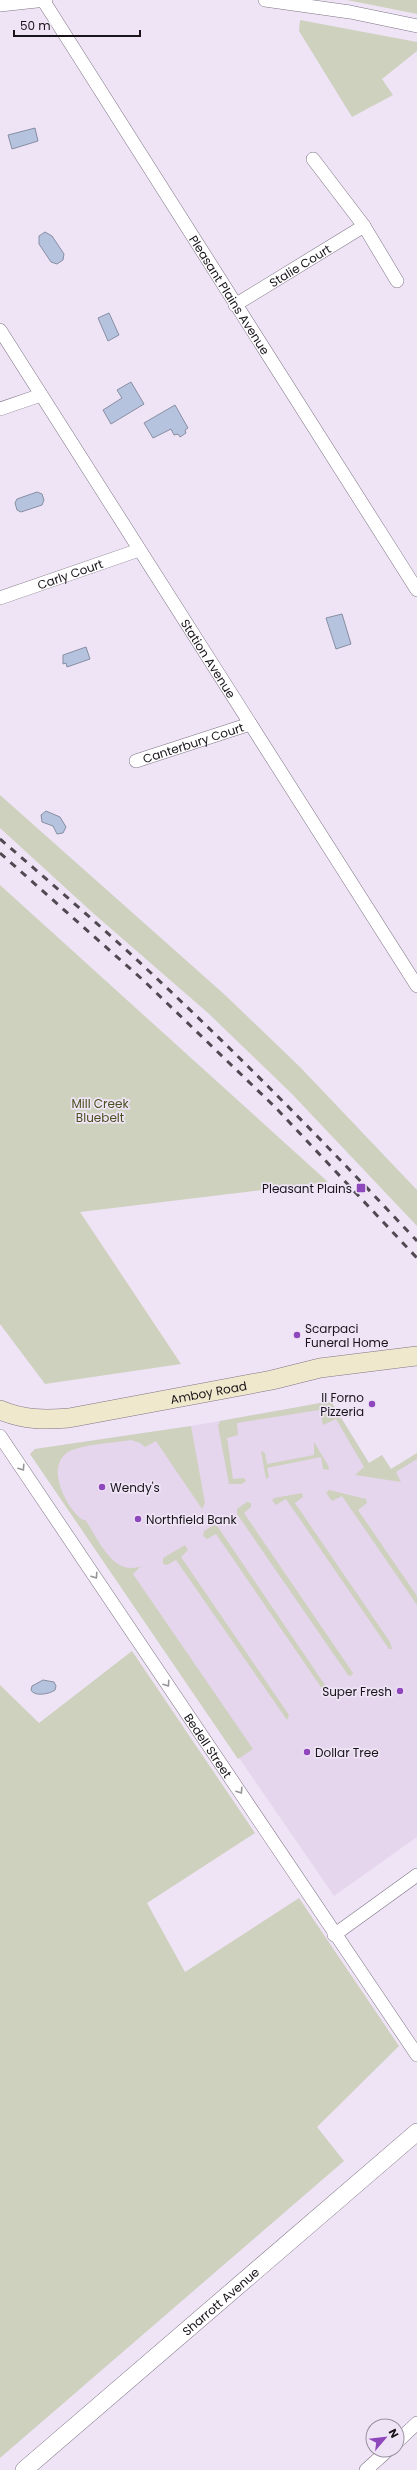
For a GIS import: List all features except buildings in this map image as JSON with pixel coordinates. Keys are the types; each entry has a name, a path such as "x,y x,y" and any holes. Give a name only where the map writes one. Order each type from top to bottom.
{"main road":[{"name":"Amboy Road","path":"0,1410 18,1418 42,1420 69,1418 258,1383 320,1368 415,1360"}],"street":[{"name":"Pleasant Plains Avenue","path":"43,0 417,590"},
{"path":"0,5 46,0"},
{"path":"265,0 343,11 417,26"},
{"path":"313,159 364,226 398,281"},
{"name":"Stalie Court","path":"235,305 364,226"},
{"name":"Station Avenue","path":"0,330 417,986"},
{"path":"0,408 41,395"},
{"name":"Carly Court","path":"0,598 139,550"},
{"name":"Canterbury Court","path":"136,761 250,724"},
{"name":"Bedell Street","path":"0,1436 334,1935 417,2055"},
{"path":"334,1935 417,1874"},
{"name":"Sharrott Avenue","path":"24,2470 417,2132"},
{"path":"405,2434 417,2423"},
{"path":"366,2470 379,2458"}],"shaded area":[{"path":"326,1402 332,1403 369,1463 382,1455 391,1469 417,1453 417,1837 334,1896 30,1454 35,1449 191,1426"}],"green space":[{"path":"347,0 417,0 417,14"},
{"path":"300,20 417,42 417,51 382,79 393,95 352,117 299,31"},
{"path":"0,795 224,994 300,1067 417,1190 417,1226 291,1093 208,1013 93,913 0,828"},
{"name":"Mill Creek Bluebelt","path":"0,885 328,1182 80,1212 181,1364 45,1384 0,1324"},
{"path":"326,1402 332,1403 369,1463 382,1455 391,1469 417,1453 417,1459 396,1472 401,1482 355,1475 364,1467 336,1419 323,1425 319,1410 237,1423 238,1435 227,1438 233,1479 244,1478 246,1481 242,1484 229,1484 218,1426 220,1421"},
{"path":"191,1426 205,1503 202,1509 156,1441 145,1447 140,1443 131,1440 91,1445 70,1451 63,1457 59,1465 58,1474 63,1493 68,1503 80,1518 86,1521 108,1555 122,1566 131,1568 141,1566 133,1574 253,1749 238,1759 30,1454 35,1449"},
{"path":"314,1442 329,1467 328,1470 323,1469 321,1457 267,1468 269,1477 266,1479 261,1451 265,1453 267,1464 314,1455"},
{"path":"329,1490 366,1499 367,1503 358,1510 417,1596 417,1605 342,1496 332,1501 326,1493"},
{"path":"302,1493 303,1497 295,1503 390,1642 392,1649 389,1649 286,1499 276,1505 272,1500 274,1498"},
{"path":"247,1502 251,1503 251,1507 244,1513 353,1673 351,1676 348,1675 237,1514 237,1509"},
{"path":"214,1525 218,1527 329,1691 325,1693 216,1534 207,1539 203,1536 204,1531"},
{"path":"185,1545 188,1550 181,1557 289,1715 287,1720 176,1560 167,1565 163,1564 163,1558"},
{"path":"132,1651 255,1833 147,1903 185,1972 299,1898 399,2046 317,2127 344,2161 0,2458 0,1685 39,1723"}],"water":[{"path":"35,128 38,141 12,149 8,135"},
{"path":"45,232 52,236 64,254 63,260 57,264 51,262 39,244 39,236"},
{"path":"109,313 119,335 108,341 98,318"},
{"path":"131,382 144,404 111,424 103,410 122,398 117,390"},
{"path":"175,405 188,428 185,430 186,433 180,437 178,434 174,435 171,429 153,438 144,423"},
{"path":"37,492 42,494 44,500 42,505 21,512 17,510 15,503 17,499"},
{"path":"342,614 351,644 336,649 326,618"},
{"path":"86,647 90,659 67,667 66,663 63,664 63,655"},
{"path":"46,811 60,817 66,827 63,833 57,834 53,826 42,822 41,815"},
{"path":"43,1680 54,1682 56,1686 55,1690 50,1693 35,1694 31,1690 32,1686"}],"railway":[{"path":"0,839 114,939 185,1005 352,1172 417,1241"},
{"path":"0,853 143,980 276,1108 417,1258"}],"place":[{"name":"Pleasant Plains","path":"361,1188"},
{"name":"Scarpaci Funeral Home","path":"297,1335"},
{"name":"Il Forno Pizzeria","path":"372,1404"},
{"name":"Wendy's","path":"102,1487"},
{"name":"Northfield Bank","path":"138,1519"},
{"name":"Super Fresh","path":"400,1691"},
{"name":"Dollar Tree","path":"307,1752"}]}
